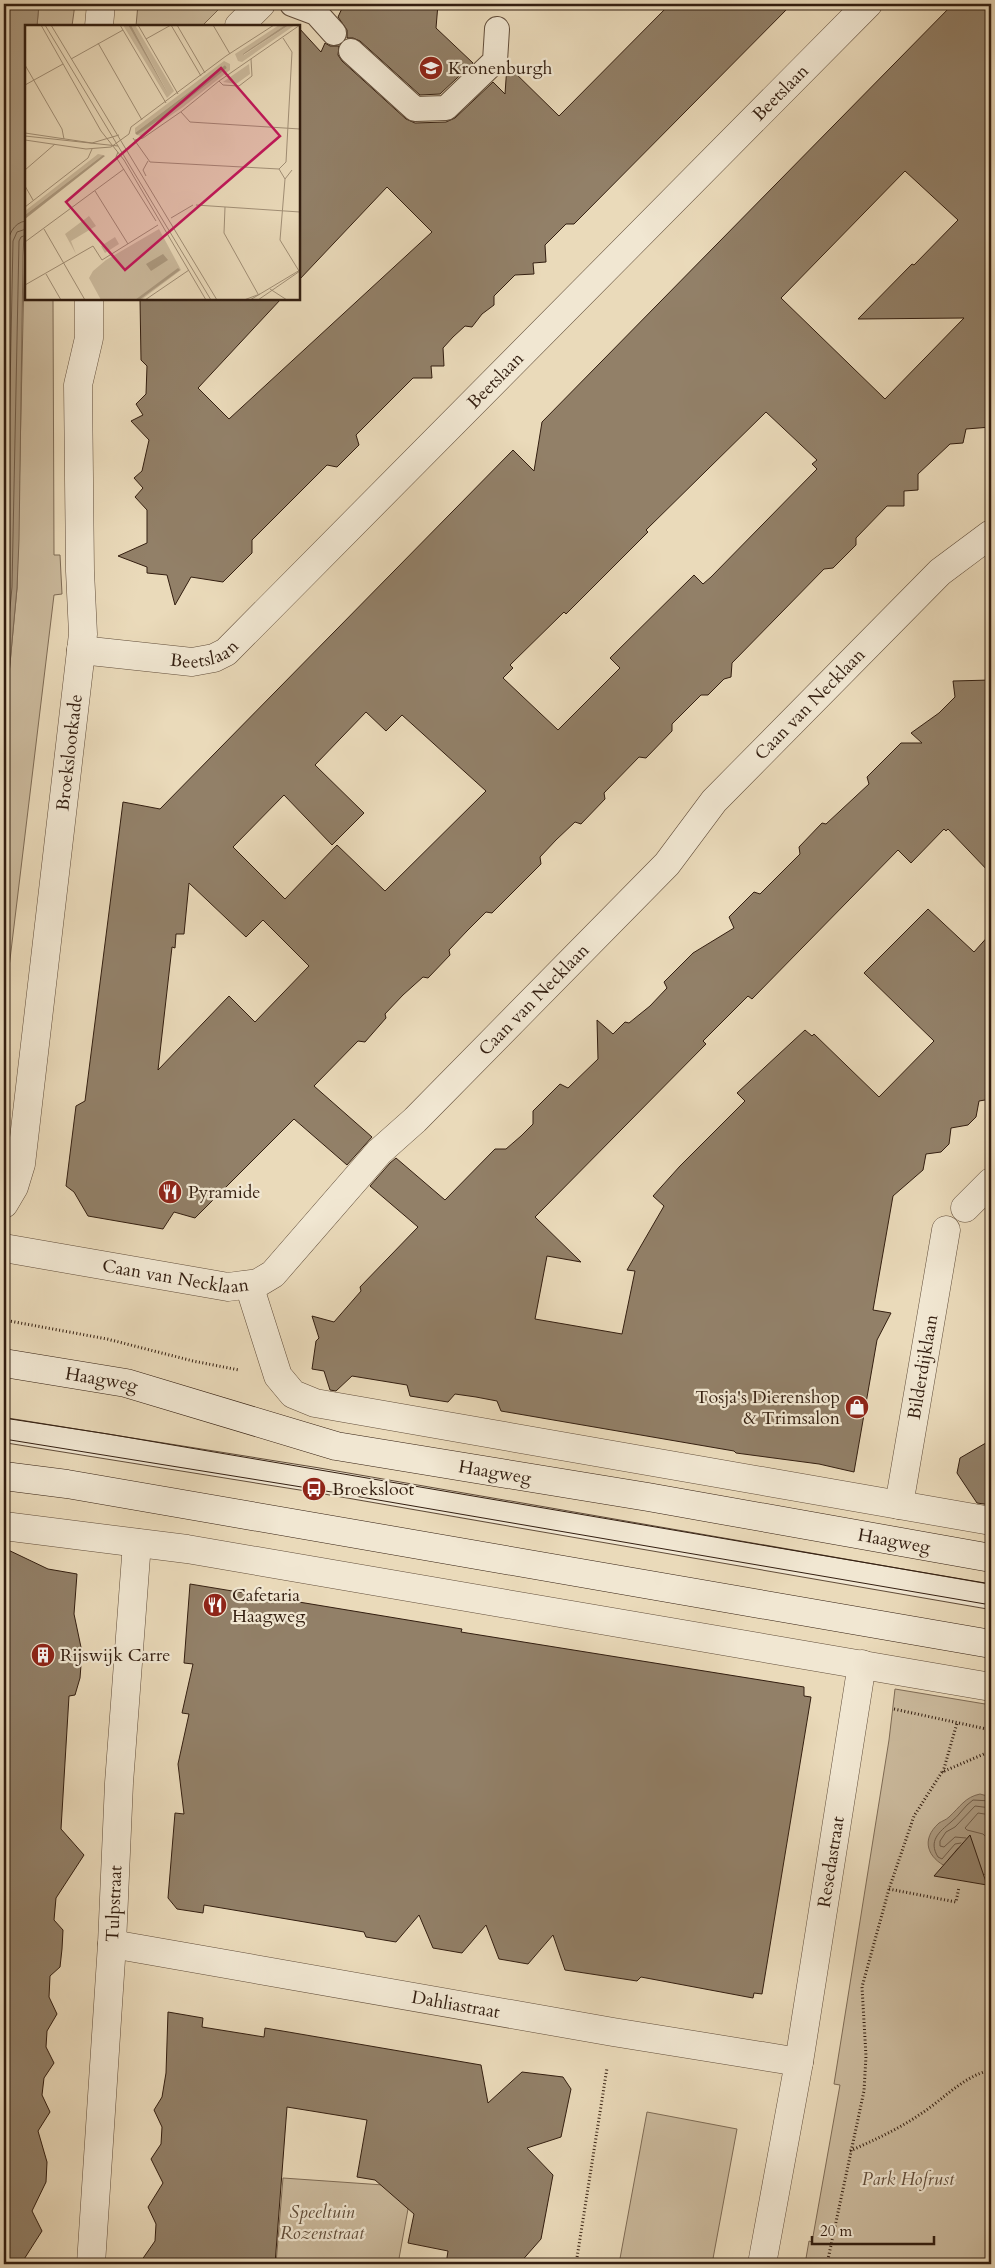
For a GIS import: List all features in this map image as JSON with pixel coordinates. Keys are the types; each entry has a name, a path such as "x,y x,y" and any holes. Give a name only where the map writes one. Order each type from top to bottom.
{"street":[{"path":"99,25 101,4"},
{"path":"240,25 261,4"},
{"name":"Beetslaan","path":"81,650 192,662 214,658 226,652 868,4"},
{"name":"Broekslootkade","path":"4,1204 14,1187 22,1164 81,650 84,616 80,571 78,385 89,338 89,300"},
{"name":"Caan van Necklaan","path":"4,1248 196,1283 228,1287 249,1285 263,1280 277,1270 379,1152 415,1120 667,864 714,801 944,568 991,534"},
{"path":"965,1208 991,1182"},
{"name":"Bilderdijklaan","path":"899,1504 946,1230"},
{"name":"Haagweg","path":"249,1285 278,1376 287,1389 306,1400 352,1410 991,1521"},
{"name":"Haagweg","path":"4,1363 126,1383 336,1446 648,1497 991,1558"},
{"path":"4,1476 67,1484 991,1644"},
{"path":"4,1526 197,1551 991,1687"},
{"name":"Tulpstraat","path":"91,2264 112,1944 119,1783 137,1543"},
{"name":"Resedastraat","path":"762,2264 799,2062 862,1664"},
{"name":"Dahliastraat","path":"112,1944 613,2032 799,2062"}],"lane":[{"path":"292,4 316,13 334,32"},
{"path":"351,51 415,108 446,108 495,61 497,29"},
{"path":"4,1430 316,1480 991,1597"}],"path":[{"path":"856,1700 991,1730"},
{"path":"826,2264 849,2151 864,2091 866,2056 862,1987 889,1889 914,1816 942,1772 957,1722"},
{"path":"942,1772 991,1751"},
{"path":"889,1889 956,1902 958,1887"},
{"path":"576,2264 613,2032"},
{"path":"849,2151 889,2133 921,2114 971,2077 991,2070"}],"green space":[{"path":"39,4 75,4 72,25 37,25"},
{"path":"138,4 224,4 203,25 136,25"},
{"path":"25,231 25,300 53,300 54,555 60,555 62,594 54,595 4,1009 4,728 17,588"},
{"name":"Park Hofrust","path":"895,1689 991,1705 991,2264 805,2264 809,2241 812,2242 840,2085 834,2084 889,1740"},
{"path":"647,2112 737,2129 712,2264 619,2264"},
{"name":"Speeltuin Rozenstraat","path":"283,2178 412,2187 398,2264 276,2264"}],"water":[{"path":"5,4 39,4 37,25 25,25 25,209 19,540 17,588 4,728"},
{"path":"980,1794 991,1797 991,1874 979,1875 975,1851 958,1848 948,1860 947,1867 931,1854 928,1842 933,1829 939,1823 948,1818 966,1800"}],"building":[{"path":"344,4 438,4 436,28 473,63 440,94 420,95 360,41 347,38 347,30 338,17"},
{"path":"670,4 792,4 574,224 566,224 545,245 546,262 533,263 534,274 515,275 494,296 494,305 482,314 472,327 465,326 453,337 443,348 444,366 431,366 432,378 413,378 356,435 359,445 337,467 327,465 252,540 252,553 223,582 191,577 175,605 167,575 147,573 147,567 118,556 147,543 147,510 135,497 143,488 134,478 142,471 149,440 131,421 143,415 136,404 146,394 147,366 141,360 140,300 280,300 198,388 229,419 432,232 387,187 300,279 300,29 321,52 325,43 330,46 339,46 338,55 342,61 406,119 415,123 446,122 455,118 493,82 505,94 507,65 559,116"},
{"path":"953,4 991,4 991,427 966,429 963,443 950,444 918,474 918,490 904,491 904,506 887,506 856,538 856,545 833,568 824,569 732,663 731,677 724,679 708,695 701,695 672,724 672,731 646,758 639,757 604,793 605,799 581,824 575,822 556,840 540,857 541,864 492,913 486,912 467,931 449,950 450,955 428,978 423,977 403,995 385,1014 386,1018 365,1042 358,1041 314,1086 372,1137 347,1165 294,1119 195,1218 174,1212 163,1229 88,1216 74,1192 66,1186 76,1106 85,1101 123,802 160,809 513,450 534,471 542,422","holes":["905,171 958,220 858,319 964,318 885,399 781,298","766,412 817,460 812,464 817,469 711,577 703,584 694,575 610,658 620,668 558,730 503,678 513,668 510,665 564,612 566,614 648,532 646,530","366,712 386,731 402,715 486,791 385,891 337,845 285,899 233,847 284,795 332,845 364,813 315,765","189,883 246,937 263,920 309,966 255,1022 229,996 158,1070 172,947 175,948 176,934 184,934"]},
{"path":"991,680 991,874 948,829 946,831 944,829 911,863 898,850 752,999 748,996 703,1041 706,1044 535,1217 581,1262 547,1256 535,1319 622,1334 635,1271 627,1270 664,1206 653,1196 745,1101 737,1093 805,1030 812,1036 814,1034 879,1097 934,1041 864,973 928,909 974,952 991,933 991,1099 979,1101 976,1117 968,1125 951,1128 949,1144 941,1152 926,1154 923,1170 893,1196 873,1310 891,1313 877,1340 854,1472 819,1464 736,1453 734,1451 501,1411 497,1401 476,1397 455,1394 448,1402 410,1396 407,1385 352,1376 336,1391 330,1390 324,1371 312,1369 316,1341 319,1338 312,1316 334,1322 361,1291 360,1287 418,1227 370,1186 390,1163 396,1158 445,1200 495,1149 506,1149 533,1124 533,1111 560,1084 568,1088 598,1059 597,1020 613,1034 625,1022 629,1023 650,1006 667,988 664,982 693,953 734,928 729,917 754,892 760,894 800,854 799,847 822,823 826,824 869,784 867,777 901,743 922,743 911,733 939,713 955,697 953,681"},
{"path":"991,1440 991,1505 977,1503 957,1473 960,1458"},
{"path":"4,1548 48,1569 77,1574 74,1614 82,1652 80,1678 75,1695 69,1696 61,1829 84,1855 56,1898 54,1920 63,1930 62,1949 60,1967 50,1976 49,1997 57,2014 47,2031 46,2047 54,2063 44,2078 42,2095 50,2112 38,2131 47,2162 46,2182 32,2211 42,2231 21,2264 4,2264"},
{"path":"190,1584 462,1629 461,1632 804,1687 804,1696 811,1697 762,1994 754,1993 753,1998 641,1977 637,1981 565,1970 553,1935 528,1964 499,1959 486,1925 462,1953 433,1948 419,1915 396,1942 366,1937 364,1932 204,1905 203,1913 177,1909 168,1898 175,1813 184,1814 178,1764 189,1714 182,1713 193,1664 184,1663"},
{"path":"970,1835 987,1885 934,1876"},
{"path":"168,2012 203,2018 202,2027 264,2037 265,2028 481,2065 488,2103 522,2072 563,2077 571,2089 561,2137 527,2148 553,2175 541,2239 519,2264 446,2264 448,2251 408,2243 414,2214 375,2180 357,2177 367,2120 287,2107 275,2264 139,2264 155,2241 156,2224 148,2207 163,2183 151,2159 161,2144 162,2127 154,2110 162,2097 166,2073"}],"tram line":[{"path":"4,1418 991,1584"},
{"path":"4,1439 314,1489 991,1605"}],"place":[{"name":"Kronenburgh","path":"431,68"},
{"name":"Pyramide","path":"170,1192"},
{"name":"Tosja's Dierenshop & Trimsalon","path":"857,1407"},
{"name":"Broeksloot","path":"314,1489"},
{"name":"Cafetaria Haagweg","path":"215,1605"},
{"name":"Rijswijk Carre","path":"43,1655"}]}
